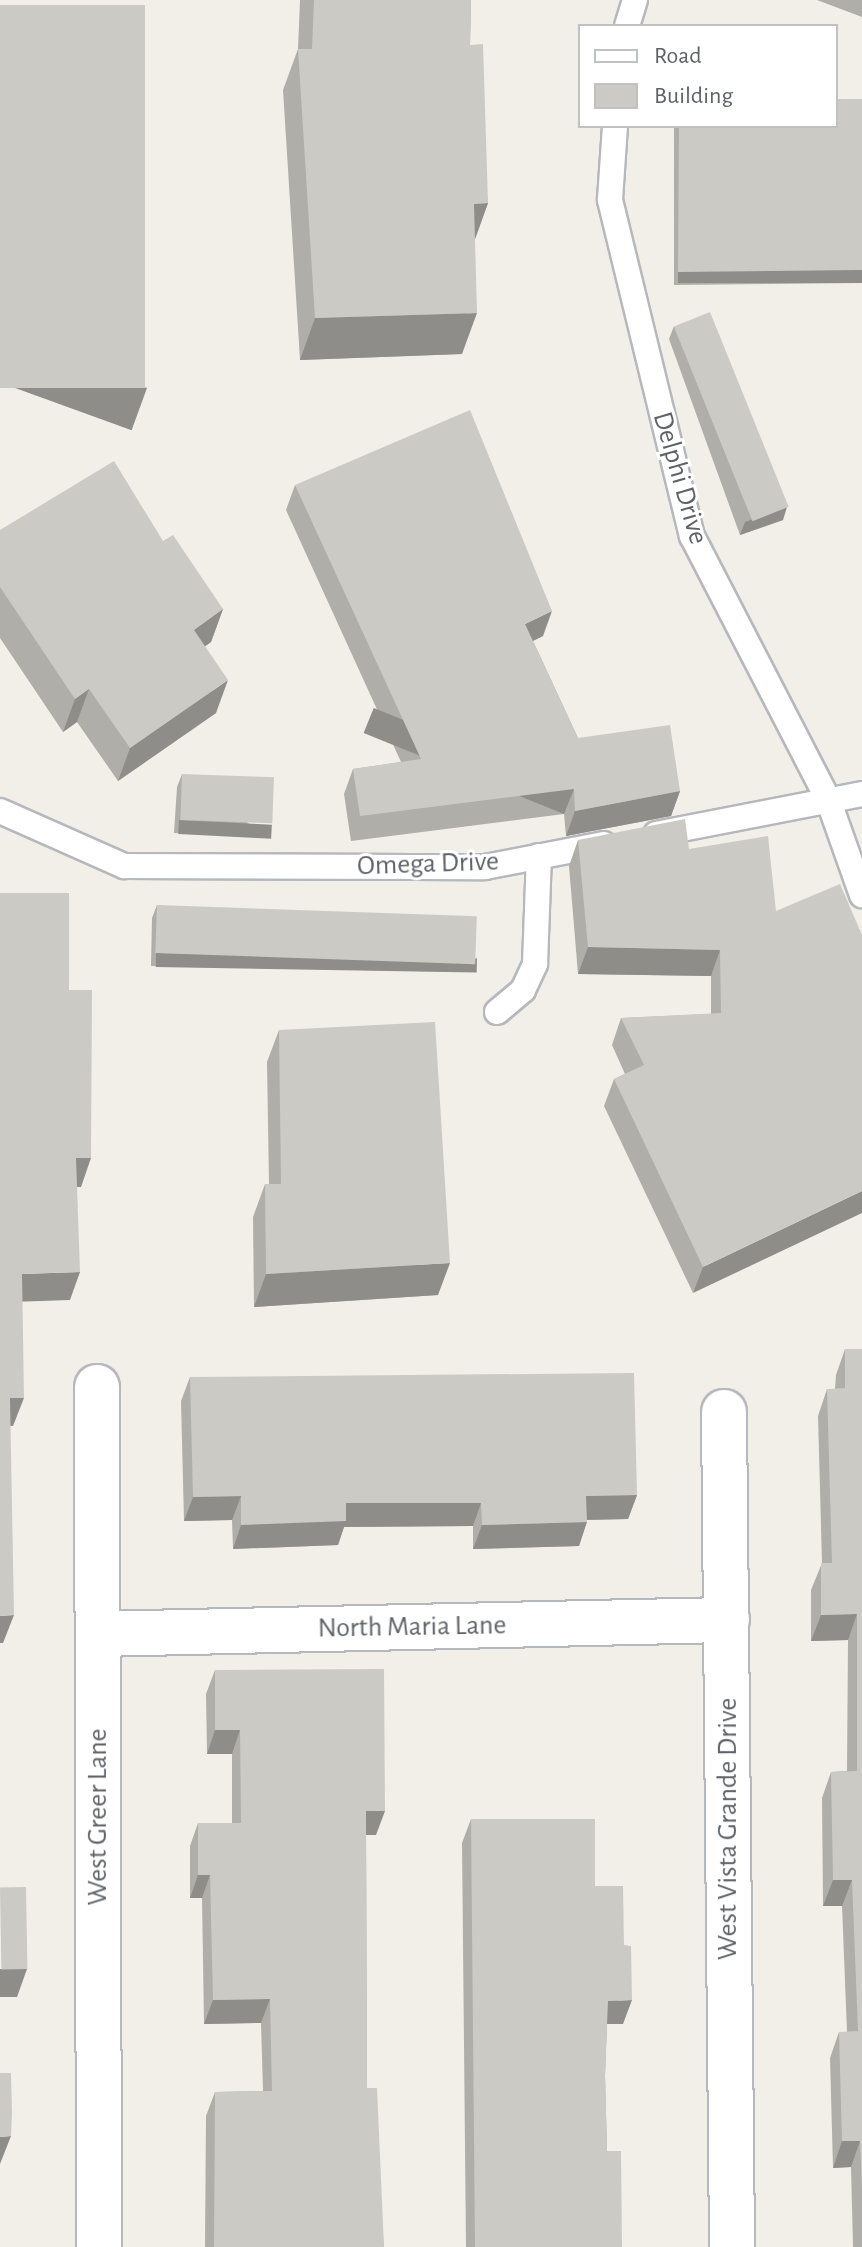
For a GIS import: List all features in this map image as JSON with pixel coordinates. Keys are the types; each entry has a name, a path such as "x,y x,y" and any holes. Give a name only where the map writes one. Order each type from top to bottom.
{"street":[{"name":"West Greer Lane","path":"97,1387 99,2247"},
{"name":"West Vista Grande Drive","path":"724,1412 732,2247"},
{"name":"North Maria Lane","path":"98,1634 727,1620"}],"lane":[{"path":"628,24 635,0"},
{"name":"Delphi Drive","path":"615,128 610,200 692,536 829,802 862,895"},
{"name":"Omega Drive","path":"0,811 124,866 485,867 862,794"},
{"path":"497,1012 523,990 535,964 539,856"}],"building":[{"path":"314,0 471,0 470,45 483,44 488,203 474,204 477,313 315,318 298,49 312,49"},
{"path":"0,5 145,5 145,388 0,388"},
{"path":"838,99 862,99 862,270 678,272 679,128 838,128"},
{"path":"710,312 789,507 753,521 674,327"},
{"path":"470,410 552,611 525,624 578,738 670,725 680,791 575,811 574,789 360,816 353,769 421,759 295,485"},
{"path":"114,461 163,541 173,535 223,609 194,630 228,680 130,748 89,689 75,699 0,587 0,530"},
{"path":"182,774 274,777 272,823 180,820"},
{"path":"685,819 689,849 768,836 776,911 840,884 862,935 862,1191 703,1267 614,1079 644,1065 621,1018 721,1013 720,950 588,947 578,840"},
{"path":"0,893 69,893 69,990 92,990 91,1158 76,1158 80,1272 22,1274 24,1398 10,1398 14,1615 0,1616"},
{"path":"157,905 477,916 475,964 155,953"},
{"path":"435,1022 450,1263 266,1274 265,1184 281,1184 279,1030"},
{"path":"845,1349 862,1349 862,2190 860,2141 842,2141 839,2032 858,2031 852,1880 833,1880 831,1772 857,1771 857,1614 821,1615 821,1563 832,1563 827,1389 845,1388"},
{"path":"634,1373 637,1495 586,1496 587,1522 482,1525 481,1503 346,1503 346,1521 241,1525 241,1496 193,1497 190,1377"},
{"path":"384,1669 385,1811 366,1811 367,2088 377,2088 384,2247 214,2247 215,2092 272,2091 270,1999 213,2000 210,1875 198,1875 198,1823 241,1823 240,1730 215,1730 215,1670"},
{"path":"471,1819 595,1819 595,1886 623,1886 624,1945 631,1946 632,2000 608,2001 605,2075 607,2151 621,2151 622,2247 475,2247"},
{"path":"0,1887 26,1887 27,1969 1,1969"},
{"path":"0,2073 11,2073 12,2113 11,2136 0,2137"}]}
